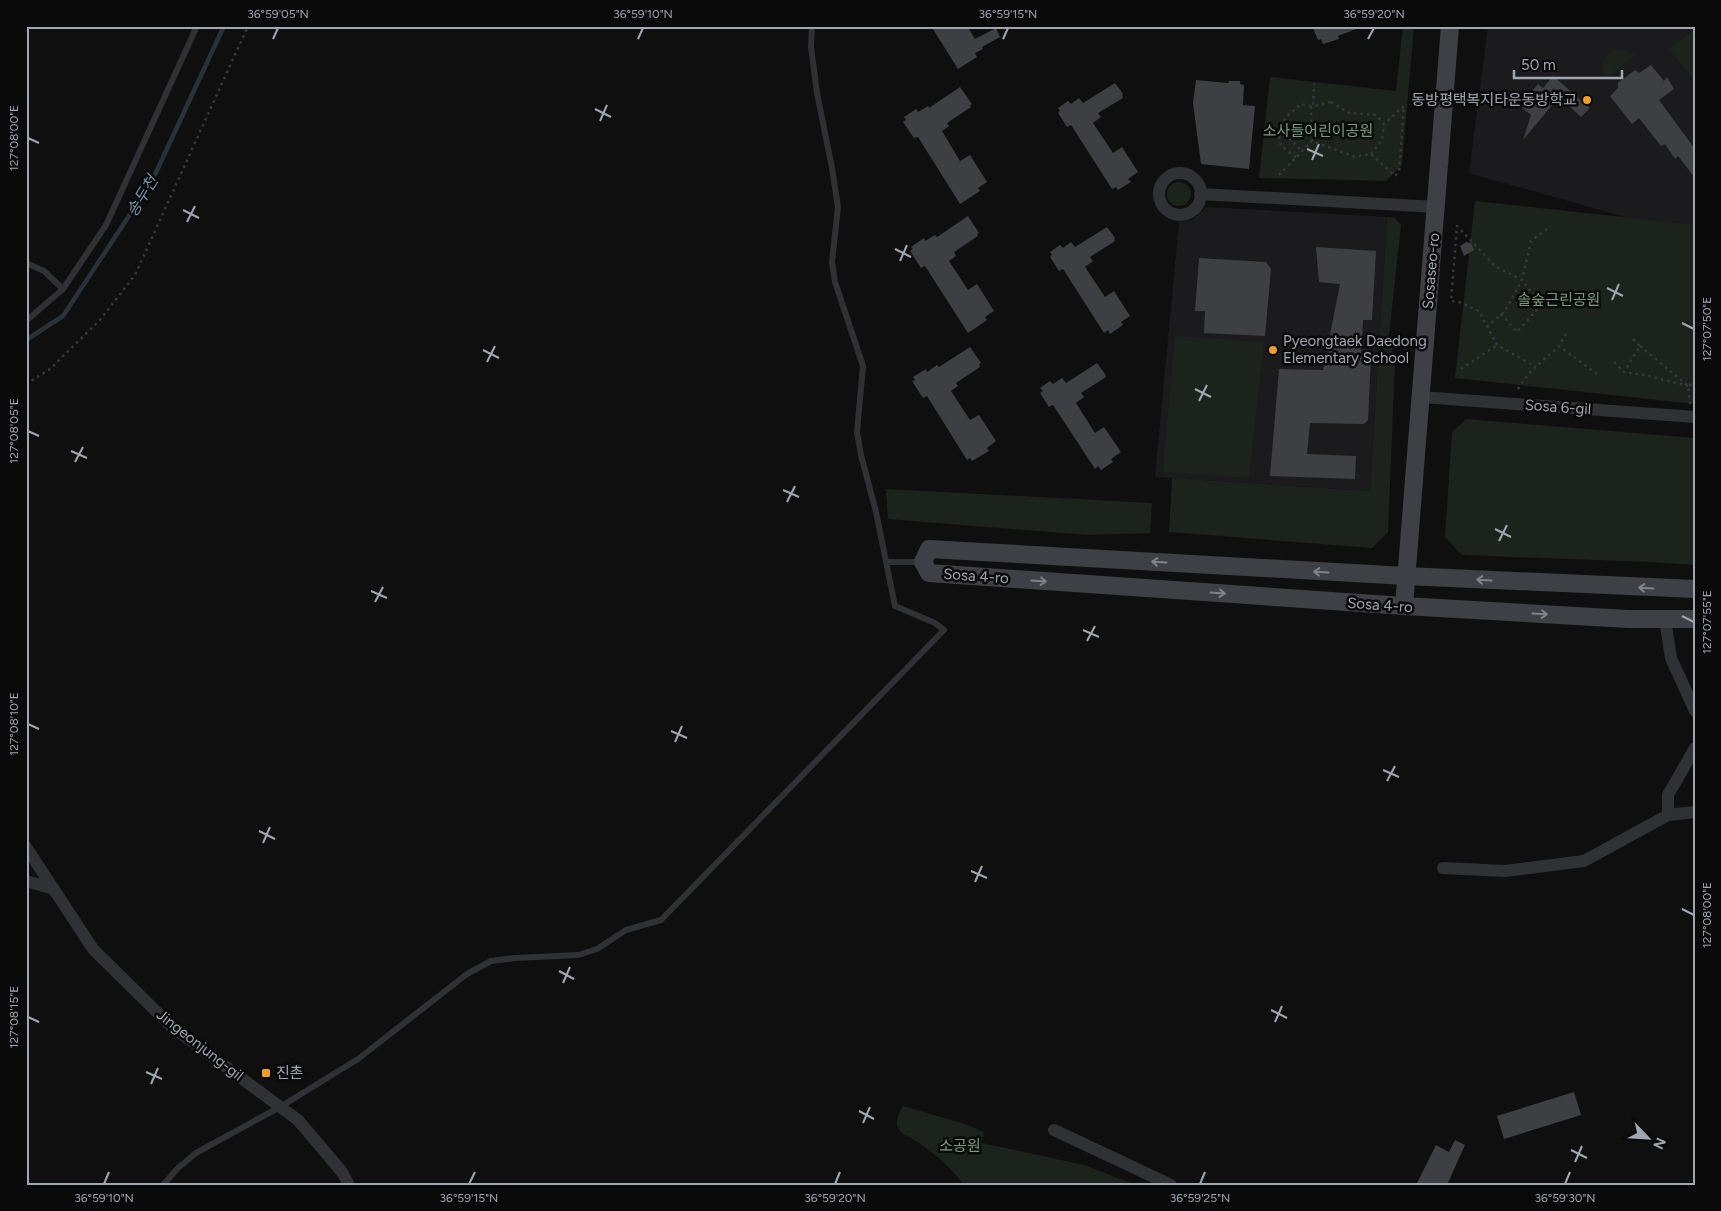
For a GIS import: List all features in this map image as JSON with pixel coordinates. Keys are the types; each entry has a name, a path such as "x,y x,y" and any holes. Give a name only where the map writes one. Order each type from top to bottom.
{"main road":[{"name":"Sosaseo-ro","path":"1404,606 1450,26"},
{"name":"Sosa 4-ro","path":"1695,589 1406,576 929,549 923,562 929,573 1404,606 1628,619 1695,619"}],"street":[{"path":"1200,194 1436,207"},
{"name":"Sosa 6-gil","path":"1421,397 1692,414"},
{"path":"1665,619 1671,658 1695,711"},
{"path":"1668,815 1668,795 1695,748"},
{"path":"1443,868 1505,871 1584,861 1668,815 1695,812"},
{"name":"Jingeonjung-gil","path":"26,847 93,949 171,1026 298,1120 342,1172 349,1185"},
{"path":"26,881 54,889"},
{"path":"1054,1130 1170,1185"}],"lane":[{"path":"26,321 63,290 106,225 197,26"},
{"path":"163,1185 178,1168 196,1153 280,1107 358,1058 467,974 491,961 578,955 597,949 626,930 661,920 944,630 935,623 895,606 876,512 861,455 857,432 863,366 835,282 832,262 838,207 817,93 811,47 812,26"},
{"path":"26,263 44,271 63,290"},
{"path":"889,562 923,562"}],"path":[{"path":"26,384 50,369 100,320 135,275 248,26"},
{"path":"1279,175 1312,141 1311,108 1313,107 1314,84"},
{"path":"1296,157 1281,146 1278,131 1285,119 1301,104 1313,107 1331,102 1349,113 1376,115 1384,124"},
{"path":"1312,141 1355,157 1371,154 1382,140 1384,124 1404,106 1399,172 1395,176 1371,154"},
{"path":"1285,119 1289,138 1302,152"},
{"path":"1501,314 1517,332 1541,305 1522,280 1495,266 1457,226 1451,301 1459,302 1479,311 1497,345 1536,367"},
{"path":"1487,327 1501,314 1522,280 1531,241 1551,226"},
{"path":"1518,389 1529,374 1559,346 1566,334"},
{"path":"1633,339 1688,386 1692,414"},
{"path":"1462,369 1497,345"},
{"path":"1559,346 1597,374"},
{"path":"1624,372 1640,346"},
{"path":"1614,362 1624,372 1688,386 1695,382"}],"shaded area":[{"name":"동방평택복지타운동방학교","path":"1488,26 1695,26 1695,237 1469,173"},
{"name":"Pyeongtaek Daedong Elementary School","path":"1207,207 1387,217 1370,491 1155,477 1179,222 1192,220"}],"green space":[{"name":"소사들어린이공원","path":"1403,26 1414,26 1402,165 1386,181 1259,178 1270,77 1396,91"},
{"path":"1695,29 1695,81 1669,49"},
{"path":"1623,50 1635,55 1605,79 1602,69 1605,58 1612,51"},
{"path":"1179,182 1187,186 1191,194 1187,202 1179,206 1171,202 1167,194 1171,186"},
{"name":"솔숲근린공원","path":"1475,201 1695,225 1695,404 1455,378"},
{"path":"1387,217 1395,218 1401,225 1389,336 1395,361 1388,532 1372,548 1169,532 1172,478 1370,491"},
{"path":"1175,336 1264,342 1249,478 1163,472"},
{"path":"1466,419 1695,438 1693,538 1695,538 1695,565 1462,555 1445,537 1452,432"},
{"path":"886,489 1152,503 1150,533 1088,535 888,519"},
{"name":"소공원","path":"903,1106 965,1124 984,1132 982,1143 1084,1165 1136,1185 964,1185 940,1159 899,1130 897,1120"}],"building":[{"path":"931,26 967,26 975,39 996,28 1000,37 982,47 983,49 975,53 977,57 958,69"},
{"path":"1312,26 1359,26 1359,28 1338,36 1339,39 1323,44 1321,39 1318,40"},
{"path":"1651,65 1664,81 1667,77 1674,89 1659,100 1695,149 1695,178 1678,156 1675,159 1665,144 1661,146 1639,118 1632,124 1610,96 1618,88 1618,83 1635,70 1639,73"},
{"path":"1553,76 1590,108 1581,117 1559,97 1523,140 1531,115 1520,106 1538,84 1543,88"},
{"path":"1196,80 1228,83 1229,81 1240,81 1240,84 1244,85 1243,105 1255,106 1249,169 1201,164 1193,103"},
{"path":"1115,83 1123,94 1123,98 1098,113 1101,117 1093,123 1113,153 1122,147 1138,172 1128,179 1131,182 1118,190 1116,187 1112,189 1071,125 1067,127 1058,113 1060,111 1058,108 1068,101 1071,104 1079,98 1083,103"},
{"path":"960,87 972,104 970,105 971,107 947,123 949,126 942,131 960,161 970,155 987,182 978,188 980,191 960,204 918,137 914,138 903,122 906,120 904,117 916,109 918,112 928,106 929,108"},
{"path":"968,216 979,233 977,234 978,236 954,252 956,256 949,261 968,290 977,284 994,311 985,317 987,320 968,333 925,266 921,268 910,251 913,249 911,247 924,238 925,241 935,235 937,237"},
{"path":"1107,227 1115,241 1090,257 1093,261 1085,267 1105,297 1114,291 1130,316 1121,322 1123,325 1110,334 1108,330 1104,333 1063,269 1059,271 1050,257 1052,255 1050,252 1060,245 1063,248 1071,242 1075,247"},
{"path":"1466,242 1471,243 1474,250 1464,256 1460,246"},
{"path":"1316,247 1376,251 1372,320 1363,320 1361,356 1371,356 1368,420 1364,424 1310,423 1307,454 1356,456 1355,479 1270,476 1279,369 1323,370 1340,284 1319,282"},
{"path":"1199,258 1266,262 1271,269 1265,336 1204,333 1205,311 1195,311"},
{"path":"970,347 981,363 979,364 980,367 956,383 958,386 951,391 970,420 979,415 996,441 987,448 989,451 972,461 970,458 967,460 927,396 923,398 912,381 915,380 913,377 926,369 927,372 937,365 939,367"},
{"path":"1097,363 1106,377 1081,393 1084,397 1076,403 1095,433 1104,427 1121,452 1111,459 1113,462 1101,470 1098,466 1095,469 1053,405 1049,407 1040,393 1043,391 1040,388 1050,381 1053,384 1062,378 1066,383"},
{"path":"1574,1092 1581,1115 1504,1139 1497,1116"},
{"path":"1455,1140 1465,1145 1447,1185 1416,1185 1436,1145 1449,1152"}],"waterway":[{"name":"송두천","path":"26,340 63,316 152,181 224,26"}],"place":[{"name":"동방평택복지타운동방학교","path":"1587,100"},
{"name":"Pyeongtaek Daedong Elementary School","path":"1273,350"},
{"name":"진촌","path":"266,1073"}]}
